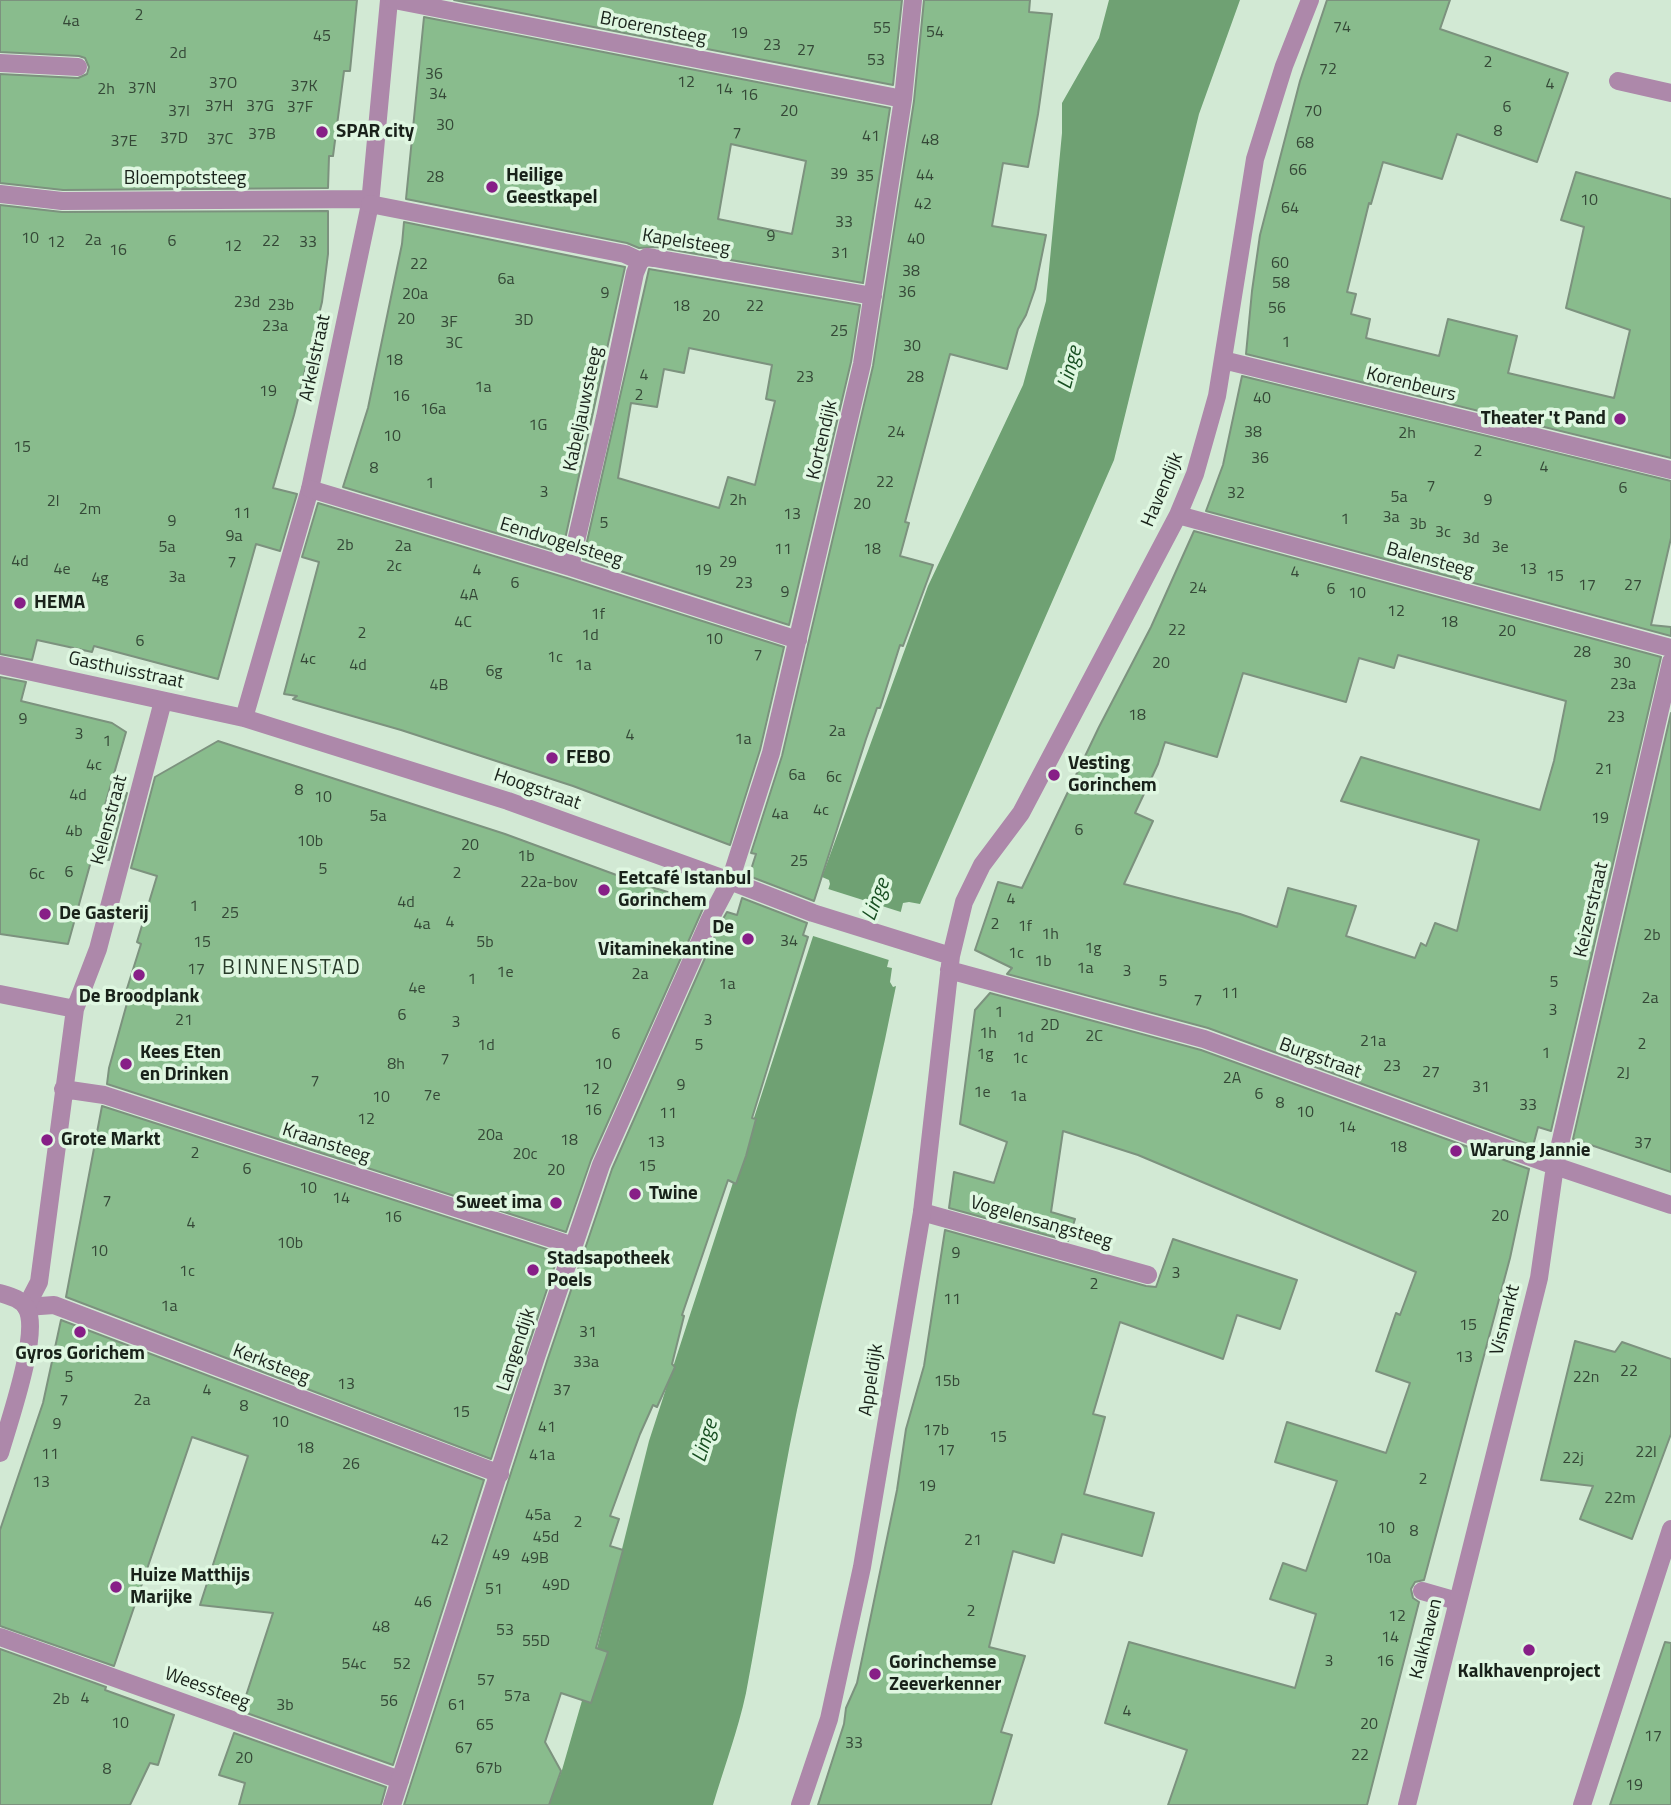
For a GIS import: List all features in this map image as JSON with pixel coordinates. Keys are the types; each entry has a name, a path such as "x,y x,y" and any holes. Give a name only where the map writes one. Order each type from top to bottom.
{"street":[{"name":"Broerensteeg","path":"392,0 903,99"},
{"name":"Arkelstraat","path":"244,718 310,489 370,201 392,0"},
{"name":"Kortendijk","path":"730,881 771,753 862,364 903,99 913,0"},
{"name":"Havendijk","path":"950,963 964,902 972,882 1021,813 1178,515 1204,443 1217,396 1255,159 1284,66 1310,0"},
{"path":"0,62 78,67"},
{"path":"1618,81 1671,93"},
{"name":"Bloempotsteeg","path":"0,194 62,201 370,201"},
{"name":"Kapelsteeg","path":"370,201 625,254 639,261 647,257 654,258 873,296"},
{"name":"Kabeljauwsteeg","path":"570,567 639,261"},
{"name":"Korenbeurs","path":"1223,360 1671,470"},
{"name":"Eendvogelsteeg","path":"310,489 570,567 798,640"},
{"name":"Balensteeg","path":"1178,515 1671,648"},
{"name":"Keizerstraat","path":"1555,1166 1671,662"},
{"name":"Gasthuisstraat","path":"0,665 244,718"},
{"name":"Kelenstraat","path":"75,1009 98,949 163,701"},
{"name":"Hoogstraat","path":"244,718 508,801 813,913 900,941"},
{"name":"Langendijk","path":"392,1805 536,1357 601,1165 710,919 730,881"},
{"name":"Burgstraat","path":"900,941 950,963 1204,1039 1555,1166 1671,1205"},
{"name":"Appeldijk","path":"800,1805 829,1719 862,1567 922,1212 950,963"},
{"path":"0,994 75,1009 39,1282 26,1307"},
{"name":"Kraansteeg","path":"64,1089 104,1095 574,1246"},
{"name":"Vismarkt","path":"1487,1482 1539,1278 1555,1166"},
{"name":"Vogelensangsteeg","path":"922,1212 1148,1275"},
{"path":"0,1293 17,1299 26,1307 31,1318 27,1357 0,1453"},
{"name":"Kerksteeg","path":"26,1307 54,1306 500,1474"},
{"name":"Kalkhaven","path":"1407,1805 1487,1482"},
{"path":"1582,1805 1671,1529"},
{"path":"1422,1591 1457,1601"},
{"name":"Weessteeg","path":"0,1637 400,1780"}],"water":[{"name":"Linge","path":"1109,0 1240,0 1199,114 1114,460 920,904 903,903 887,967 892,968 890,982 893,987 896,986 797,1410 746,1693 731,1749 713,1805 549,1805 562,1770 598,1645 649,1441 830,884 829,880 822,877 928,586 1023,385 1046,301 1062,133 1062,103 1099,38"}],"pier":[{"path":"825,888 904,913 892,961 810,935"}],"building":[{"path":"0,0 357,0 350,71 344,71 333,156 329,156 328,188 63,190 0,183 0,74 78,78 87,74 89,67 85,58 79,56 0,52"},
{"path":"454,0 902,0 893,85"},
{"path":"924,0 1030,0 1029,12 1052,14 1028,167 1003,163 992,226 1046,235 1035,289 1018,329 1007,369 950,354 905,522 909,523 900,556 933,565 866,739 814,901 749,876 756,854 751,853 782,756 873,366 914,101"},
{"path":"1327,0 1450,0 1440,29 1568,73 1537,162 1457,134 1442,179 1383,162 1371,204 1369,203 1347,292 1356,294 1351,314 1370,319 1366,338 1439,356 1448,319 1517,336 1508,373 1614,398 1630,330 1566,308 1584,227 1561,220 1576,172 1671,199 1671,458 1246,354 1260,235 1300,81"},
{"path":"424,17 890,108 863,283 656,247 639,248 627,243 406,199","holes":["731,144 806,161 792,234 718,219"]},
{"path":"0,205 62,212 328,211 328,254 322,302 273,488 297,494 280,551 256,544 218,679 94,646 92,652 37,640 32,660 0,654"},
{"path":"404,222 625,267 562,553 343,487 368,408 402,244"},
{"path":"649,269 860,305 851,362 789,625 583,559","holes":["689,348 772,365 766,399 775,401 755,485 728,477 719,508 618,478 631,403 657,407 664,369 684,373"]},
{"path":"1242,376 1671,481 1671,538 1651,625 1671,627 1671,636 1206,511 1223,465"},
{"path":"318,503 784,647 760,750 730,845 573,786 284,694 319,562 302,557"},
{"path":"1194,531 1661,657 1551,1131 1538,1127 1533,1146 1208,1028 1007,974 1012,968 975,950 998,882 1022,888 1099,727 1151,627","holes":["1398,655 1566,701 1554,761 1540,810 1361,757 1341,801 1479,840 1457,931 1435,923 1426,946 1421,943 1415,958 1346,936 1356,906 1288,888 1277,927 1240,914 1124,884 1153,821 1135,813 1158,764 1165,742 1217,757 1243,673 1346,702 1359,658 1394,668"]},
{"path":"0,677 26,682 21,701 112,723 126,732 105,805 127,793 109,860 93,854 68,944 0,934"},
{"path":"1671,713 1671,1172 1573,1139"},
{"path":"218,741 505,834 630,880 705,904 591,1160 566,1232 107,1084 129,996 125,995 141,944 137,942 157,876 131,868 155,777"},
{"path":"742,898 807,923 803,935 808,937 752,1118 756,1119 746,1156 736,1184 728,1180 682,1315 684,1316 672,1364 675,1367 657,1407 653,1405 640,1434 610,1516 619,1519 610,1546 623,1550 596,1648 608,1652 591,1703 561,1693 545,1742 561,1771 549,1805 404,1805 612,1169 720,924 727,912 737,915"},
{"path":"990,993 1201,1050 1529,1169 1510,1258 1424,1580 1415,1582 1411,1589 1413,1598 1419,1602 1367,1805 1168,1805 1187,1750 1105,1723 1129,1642 1295,1688 1316,1614 1270,1599 1283,1563 1306,1571 1337,1481 1275,1462 1287,1422 1386,1453 1410,1383 1376,1371 1396,1313 1400,1315 1416,1272 1138,1155 1063,1131 1051,1212 1075,1219 1068,1241 949,1208 954,1172 994,1183 1007,1142 960,1124 975,1010"},
{"path":"102,1106 559,1253 491,1459 66,1297"},
{"path":"945,1230 1146,1286 1156,1287 1173,1239 1297,1280 1280,1329 1237,1315 1223,1359 1120,1322 1093,1414 1105,1417 1084,1494 1154,1513 1142,1556 1062,1534 1054,1563 1013,1551 989,1647 1025,1656 1001,1732 1012,1735 991,1805 818,1805 844,1724 846,1708 857,1683 897,1490 906,1429 924,1366"},
{"path":"61,1320 484,1480 393,1765 241,1711 273,1613 200,1605 248,1456 192,1437 114,1666 0,1626 0,1530 43,1403"},
{"path":"1575,1341 1615,1352 1622,1342 1671,1359 1671,1434 1632,1539 1580,1519 1593,1486 1541,1480"},
{"path":"1665,1642 1671,1643 1671,1805 1610,1805"},
{"path":"0,1649 174,1715 158,1765 150,1763 130,1805 0,1805"},
{"path":"234,1733 386,1787 381,1805 239,1805 245,1783 219,1775"}],"place":[{"name":"SPAR city","path":"322,132"},
{"name":"Heilige Geestkapel","path":"492,187"},
{"name":"Theater 't Pand","path":"1620,419"},
{"name":"HEMA","path":"20,603"},
{"name":"FEBO","path":"552,758"},
{"name":"Vesting Gorinchem","path":"1054,775"},
{"name":"Eetcafé Istanbul Gorinchem","path":"604,890"},
{"name":"De Gasterij","path":"45,914"},
{"name":"De Vitaminekantine","path":"748,939"},
{"name":"De Broodplank","path":"139,975"},
{"name":"Kees Eten en Drinken","path":"126,1064"},
{"name":"Grote Markt","path":"47,1140"},
{"name":"Warung Jannie","path":"1456,1151"},
{"name":"Twine","path":"635,1194"},
{"name":"Sweet ima","path":"556,1203"},
{"name":"Stadsapotheek Poels","path":"533,1270"},
{"name":"Gyros Gorichem","path":"80,1332"},
{"name":"Huize Matthijs Marijke","path":"116,1587"},
{"name":"Kalkhavenproject","path":"1529,1650"},
{"name":"Gorinchemse Zeeverkenner","path":"875,1674"}],"district":[{"name":"BINNENSTAD","path":"292,969"}]}
